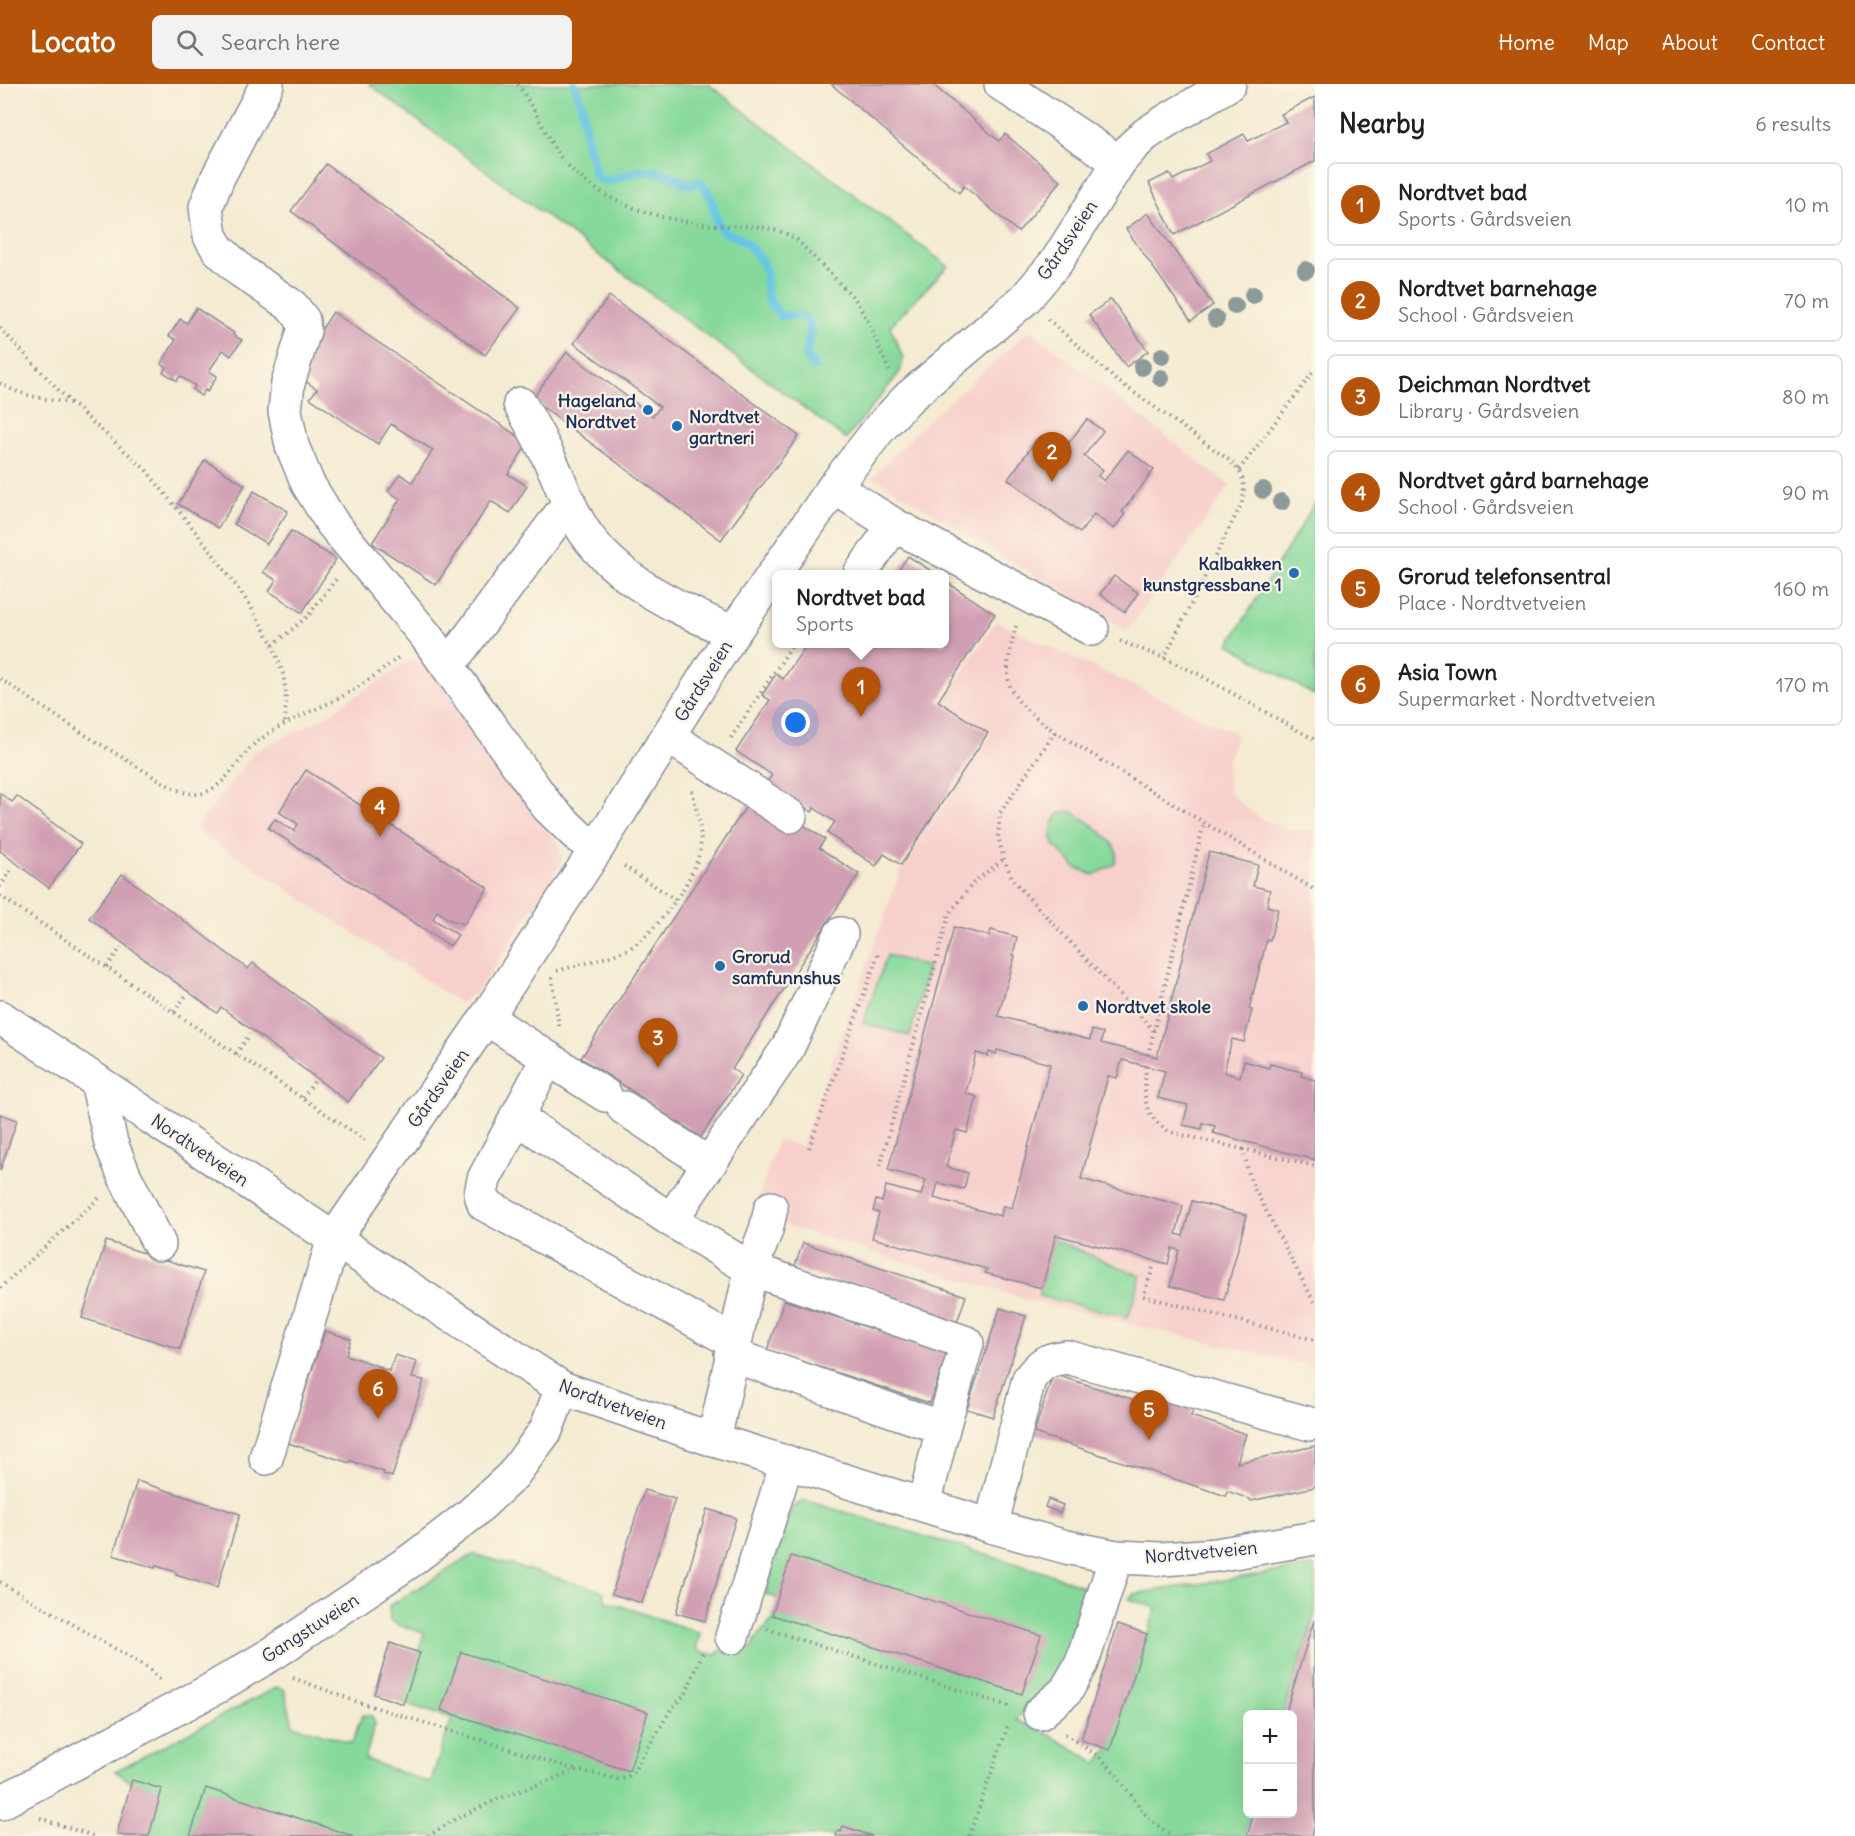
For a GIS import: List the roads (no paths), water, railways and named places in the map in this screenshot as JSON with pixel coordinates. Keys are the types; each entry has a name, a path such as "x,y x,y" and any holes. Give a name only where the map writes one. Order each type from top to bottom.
{"street":[{"path":"267,84 218,177 206,207 210,236 218,249 240,271 292,306 303,320 304,331 288,383 285,411 292,446 308,484 332,523 426,636 548,807 579,837 597,848"},
{"path":"1001,84 1119,162"},
{"name":"Gårdsveien","path":"783,570 834,488 880,428 908,398 1025,299 1057,261 1119,162 1146,134 1229,84"},
{"path":"519,404 543,446 579,524 592,542 642,587 680,609 734,633"},
{"path":"834,488 894,525 1092,629"},
{"path":"448,666 569,503"},
{"path":"863,570 894,525"},
{"name":"Gårdsveien","path":"266,1458 334,1239 486,1018 597,848 691,751 734,633 771,590"},
{"path":"691,751 790,816"},
{"path":"671,1220 787,1049 841,934"},
{"name":"Nordtvetveien","path":"0,1017 562,1388 714,1440 991,1526 1066,1547 1116,1557 1162,1559 1216,1555 1315,1538"},
{"path":"486,1018 709,1164"},
{"path":"557,1064 516,1117 484,1179 481,1194 484,1204 733,1348 943,1428"},
{"path":"97,1082 111,1143 124,1175 159,1244"},
{"path":"516,1117 671,1220 751,1269 967,1343 924,1505"},
{"path":"714,1440 751,1269 766,1230 771,1208"},
{"path":"991,1526 1029,1379 1040,1366 1052,1358 1067,1357 1310,1424"},
{"name":"Gangstuveien","path":"0,1803 186,1704 275,1652 413,1559 479,1507 513,1475 546,1430 562,1388"},
{"path":"735,1629 787,1462"},
{"path":"1027,1710 1066,1691 1082,1663 1116,1557"}],"waterway":[{"path":"574,84 582,106 588,150 593,156 595,175 609,181 639,171 657,172 676,177 689,186 699,182 712,201 719,226 727,234 743,241 762,262 767,276 767,295 774,308 782,316 800,316 807,319 811,330 806,356 814,367"}],"place":[{"name":"Hageland Nordtvet","path":"648,410"},
{"name":"Nordtvet gartneri","path":"677,426"},
{"name":"Nordtvet barnehage","path":"1052,482"},
{"name":"Kalbakken kunstgressbane 1","path":"1294,573"},
{"name":"Nordtvet bad","path":"861,717"},
{"name":"Nordtvet gård barnehage","path":"380,837"},
{"name":"Grorud samfunnshus","path":"720,966"},
{"name":"Nordtvet skole","path":"1083,1006"},
{"name":"Deichman Nordtvet","path":"658,1068"},
{"name":"Asia Town","path":"378,1419"},
{"name":"Grorud telefonsentral","path":"1149,1440"}]}
